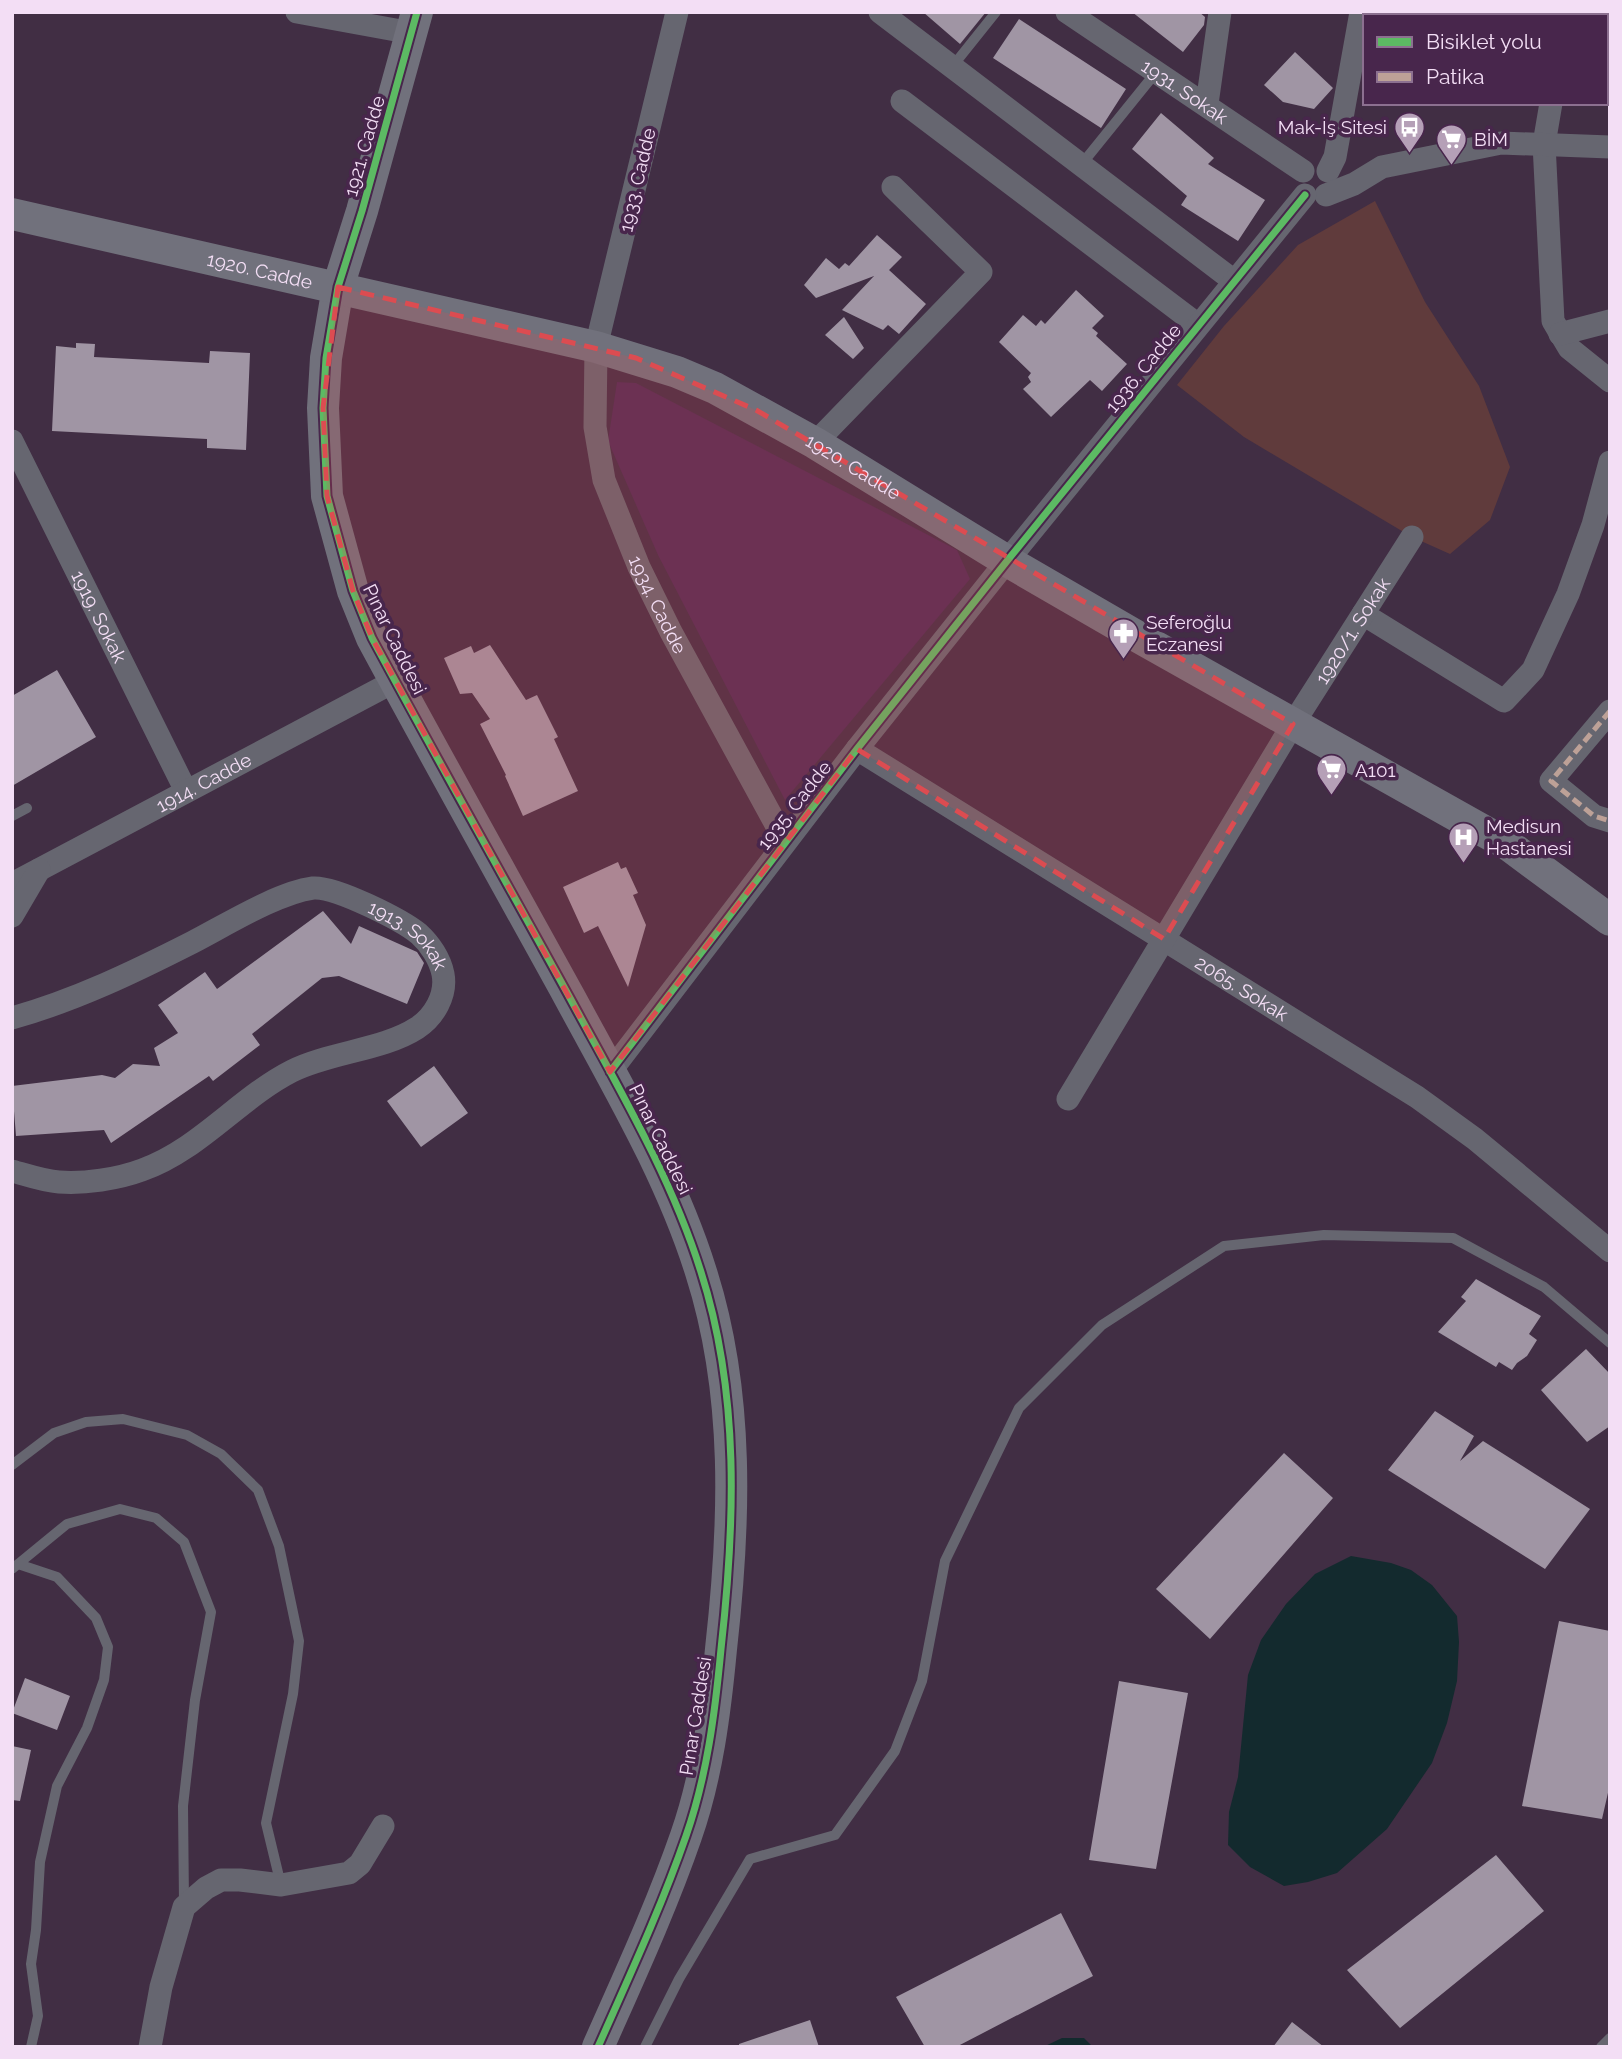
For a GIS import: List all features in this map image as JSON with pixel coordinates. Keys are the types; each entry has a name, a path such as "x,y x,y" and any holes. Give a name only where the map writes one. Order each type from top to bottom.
{"street":[{"path":"297,12 414,23"},
{"name":"1933. Cadde","path":"596,347 677,12"},
{"path":"880,12 1234,281"},
{"name":"1931. Sokak","path":"1067,12 1303,171"},
{"path":"1207,104 1220,12"},
{"path":"1328,171 1335,157 1360,12"},
{"name":"1921. Cadde","path":"338,287 414,23"},
{"path":"902,101 1198,325"},
{"path":"1551,105 1544,144 1553,321 1569,348 1610,381"},
{"name":"1936. Cadde","path":"1007,561 1234,281 1316,195 1354,184 1382,167 1501,143 1610,147"},
{"path":"1318,166 1328,171 1332,181 1330,191 1316,195 1299,186 1303,171 1318,166"},
{"path":"815,443 981,272 893,187"},
{"name":"1920. Cadde","path":"12,214 596,347 677,372 715,388 815,443 1007,561 1507,844 1610,920"},
{"name":"Pınar Caddesi","path":"338,287 326,358 324,457 327,496 353,590 372,638 610,1072 668,1189 686,1229 702,1276 724,1372 732,1483 723,1632 705,1771 678,1856 642,1949 598,2047"},
{"path":"1560,334 1610,321"},
{"name":"1934. Cadde","path":"596,347 595,427 604,480 639,567 785,841"},
{"name":"1919. Sokak","path":"12,442 186,791"},
{"path":"1363,614 1504,701 1533,670 1568,594 1593,525 1610,462"},
{"name":"1920/1. Sokak","path":"1069,1099 1293,724 1412,537"},
{"name":"1935. Cadde","path":"610,1072 785,841 1007,561"},
{"name":"1914. Cadde","path":"12,884 395,681"},
{"path":"1610,711 1551,781 1594,816 1610,821"},
{"name":"2065. Sokak","path":"857,749 1417,1097 1475,1139 1610,1251"},
{"path":"12,916 39,870"},
{"name":"1913. Sokak","path":"12,1018 112,982 261,907 315,888 345,895 399,921 419,934 435,953 444,976 441,999 433,1015 416,1029 294,1070 240,1104 171,1156 142,1170 94,1180 58,1182 12,1171"},
{"path":"150,2047 161,1987 184,1907 206,1888 221,1880 281,1885 349,1873 360,1864 383,1826"}],"lane":[{"path":"952,67 996,12"},
{"path":"1082,165 1157,71"},
{"path":"12,816 27,808"},
{"path":"645,2047 679,1979 750,1858 835,1835 895,1751 922,1681 945,1561 1019,1408 1102,1325 1224,1246 1324,1235 1453,1238 1545,1287 1610,1343"},
{"path":"12,1465 54,1433 86,1422 123,1419 187,1435 221,1454 258,1490 279,1546 299,1641 293,1694 266,1823 281,1885"},
{"path":"15,1567 67,1524 120,1510 156,1518 184,1542 211,1612 195,1700 183,1807 184,1907"},
{"path":"15,1567 57,1577 96,1618 108,1647 104,1680 87,1728 57,1786 40,1862 31,1964 31,1981 38,2016 31,2047"},
{"path":"1601,2047 1610,2038"}],"highlighted area":[{"path":"338,287 636,358 756,410 1293,724 1164,939 857,749 610,1072 372,638 353,591 327,496 323,408"}],"shaded area":[{"path":"1375,201 1425,302 1479,386 1510,467 1490,520 1450,554 1412,537 1244,437 1177,385 1224,326 1298,245"},
{"path":"617,382 636,383 957,550 970,579 785,800 658,555 608,441"},
{"path":"1351,1556 1391,1563 1411,1570 1432,1585 1457,1616 1457,1681 1447,1723 1432,1763 1387,1829 1337,1873 1284,1886 1250,1867 1228,1845 1229,1812 1238,1777 1248,1675 1261,1640 1286,1604 1315,1574"},
{"path":"1062,2038 1084,2038 1093,2047 1043,2047"}],"building":[{"path":"923,12 986,12 960,44"},
{"path":"1132,12 1199,12 1205,17 1204,25 1183,52"},
{"path":"1019,19 1126,89 1101,128 993,58"},
{"path":"1295,52 1333,88 1314,109 1283,102 1264,85"},
{"path":"1161,113 1214,158 1208,164 1265,200 1238,241 1181,205 1187,196 1132,149"},
{"path":"877,235 902,257 889,270 926,304 899,334 888,325 883,330 842,310 874,276 816,298 804,285 826,258 839,269 845,263 849,266"},
{"path":"1076,290 1104,316 1092,328 1098,333 1096,336 1127,364 1102,391 1090,380 1051,417 1023,389 1031,382 1028,377 1031,373 999,342 1023,315 1036,326 1041,320 1045,324"},
{"path":"844,317 864,348 853,359 825,335"},
{"path":"76,343 95,344 94,357 209,363 210,351 250,353 246,450 207,448 207,439 52,431 56,346 76,348"},
{"path":"490,645 526,700 537,695 558,737 554,739 578,791 523,816 480,724 490,719 472,693 460,694 444,658 471,646 474,653"},
{"path":"57,670 96,737 12,786 12,696"},
{"path":"618,862 621,869 626,867 638,893 633,895 646,925 628,987 598,926 584,933 563,887"},
{"path":"323,911 351,944 359,926 417,952 424,963 407,1004 339,976 322,978 252,1034 260,1045 213,1081 209,1076 111,1143 104,1130 16,1136 12,1086 102,1075 115,1078 133,1064 160,1066 154,1048 178,1033 158,1005 205,972 217,989"},
{"path":"434,1066 468,1113 421,1147 387,1101"},
{"path":"1476,1279 1541,1316 1529,1334 1537,1340 1527,1356 1512,1370 1499,1362 1496,1367 1438,1332 1466,1301 1461,1297"},
{"path":"1586,1349 1610,1374 1610,1426 1587,1442 1541,1390"},
{"path":"1435,1411 1474,1436 1460,1461 1483,1441 1590,1509 1545,1569 1388,1470"},
{"path":"1284,1453 1333,1498 1210,1639 1156,1589"},
{"path":"1559,1621 1610,1631 1610,1784 1602,1819 1522,1806"},
{"path":"25,1678 70,1696 57,1730 12,1713"},
{"path":"1119,1681 1188,1693 1156,1869 1089,1860"},
{"path":"12,1746 31,1750 20,1801 12,1800"},
{"path":"1496,1855 1544,1911 1400,2028 1347,1970"},
{"path":"1061,1913 1093,1976 956,2047 925,2047 896,1997"},
{"path":"810,2020 819,2047 739,2047 739,2044"},
{"path":"1292,2022 1324,2047 1273,2047"}],"marked path":[{"path":"1610,711 1551,781 1594,816 1610,821"}],"cycle path":[{"path":"417,12 338,287 326,358 323,408 327,496 353,591 372,638 625,1098 675,1201 689,1236 714,1318 728,1412 731,1507 726,1602 705,1767 676,1863 598,2047"},
{"path":"610,1072 857,749 1305,195"}],"place":[{"name":"Mak-İş Sitesi","path":"1410,154"},
{"name":"BİM","path":"1451,166"},
{"name":"Seferoğlu Eczanesi","path":"1123,660"},
{"name":"A101","path":"1332,797"},
{"name":"Medisun Hastanesi","path":"1463,864"}]}
